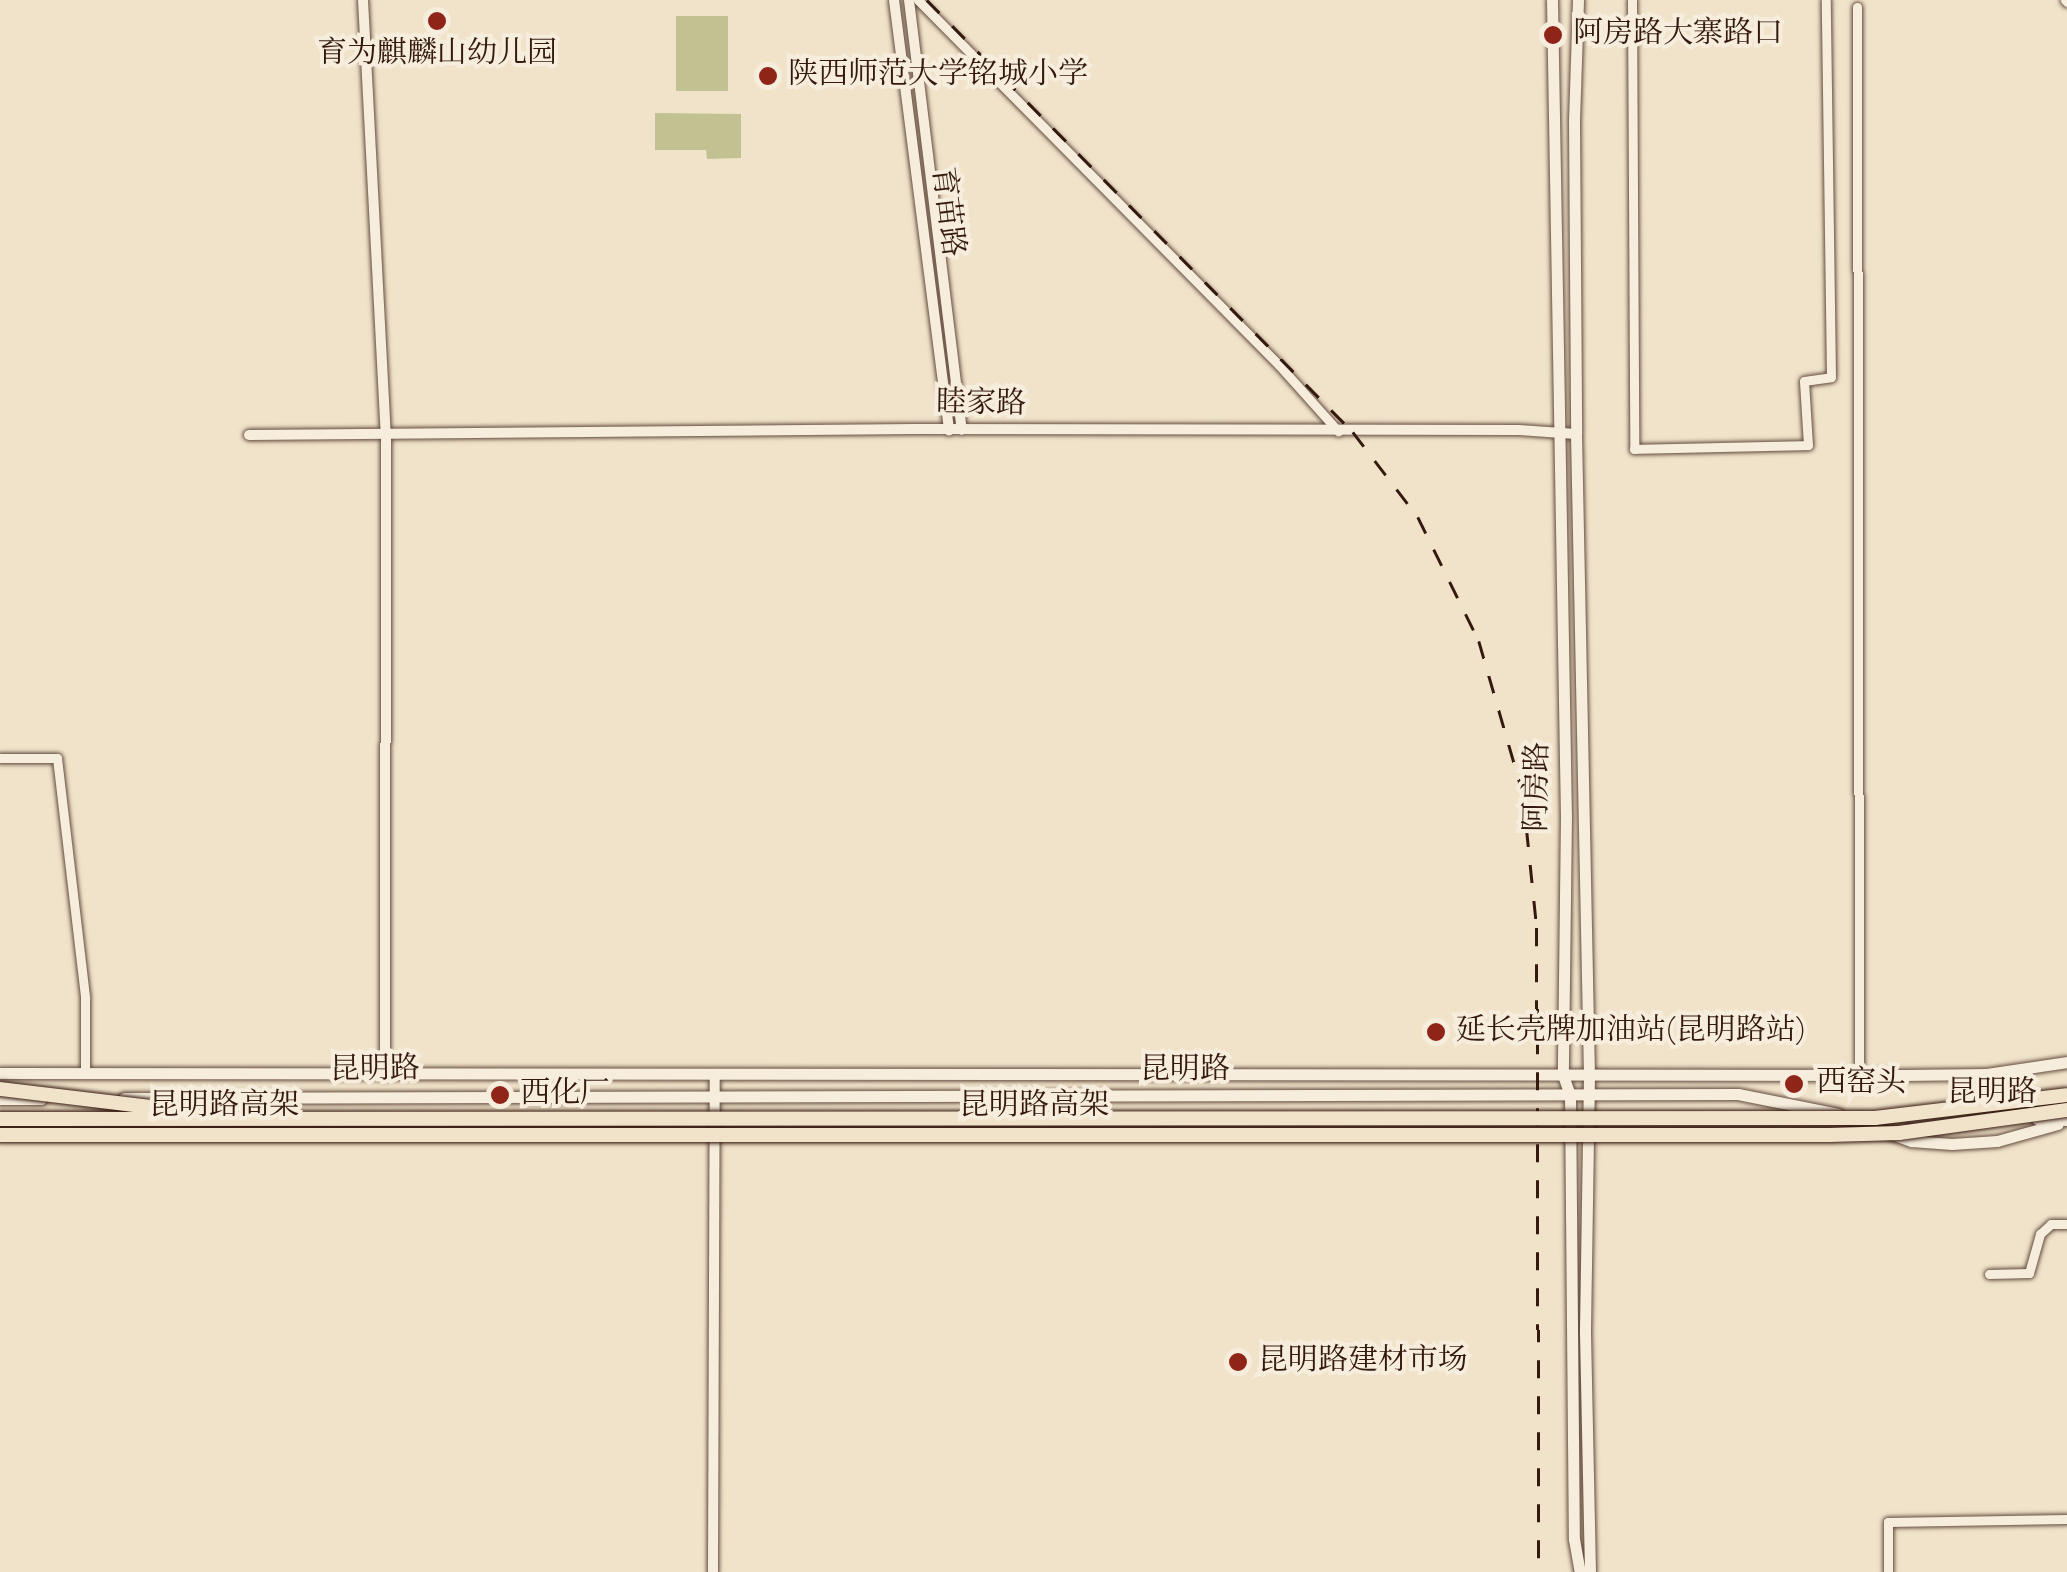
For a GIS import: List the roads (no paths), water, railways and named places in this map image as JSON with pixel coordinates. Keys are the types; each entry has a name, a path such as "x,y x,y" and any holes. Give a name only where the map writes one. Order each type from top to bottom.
{"highway":[{"path":"0,1089 242,1119"},
{"name":"昆明路高架","path":"0,1119 1875,1118 2067,1095"},
{"name":"昆明路高架","path":"0,1135 1829,1135 1898,1134 2067,1110"}],"main road":[{"name":"阿房路","path":"1552,0 1561,434 1563,1076 1570,1095 1574,1539 1580,1572"},
{"name":"阿房路","path":"1578,0 1574,121 1576,434 1589,1074 1585,1352 1590,1572"},
{"path":"1563,983 1587,982"},
{"name":"昆明路","path":"0,1073 1858,1075 1987,1074 2067,1062"},
{"name":"昆明路","path":"0,1100 1588,1094 1764,1096 1839,1114 2067,1121"},
{"path":"1839,1114 1911,1141 1952,1144 1996,1141 2067,1121"}],"street":[{"path":"363,0 386,436 386,1075"},
{"name":"育苗路","path":"894,0 949,430"},
{"name":"育苗路","path":"909,0 962,430"},
{"path":"918,0 1279,365 1339,432"},
{"path":"1632,0 1634,449 1808,446 1804,382 1831,377 1826,0"},
{"path":"1856,8 1858,1075"},
{"name":"睦家路","path":"249,436 949,430 1519,430 1576,434"},
{"path":"0,758 57,758 85,998 85,1073"},
{"path":"714,1572 715,1074"},
{"path":"1990,1274 2030,1273 2040,1234 2051,1224 2067,1224"},
{"path":"1888,1572 1888,1522 2067,1520"}],"railway":[{"path":"927,0 1353,432 1418,517 1479,641 1523,793 1537,928 1539,1572"}],"place":[{"name":"育为麒麟山幼儿园","path":"437,21"},
{"name":"阿房路大寨路口","path":"1553,35"},
{"name":"陕西师范大学铭城小学","path":"768,76"},
{"name":"延长壳牌加油站(昆明路站)","path":"1436,1032"},
{"name":"西窑头","path":"1794,1084"},
{"name":"西化厂","path":"500,1095"},
{"name":"昆明路建材市场","path":"1238,1362"}]}
